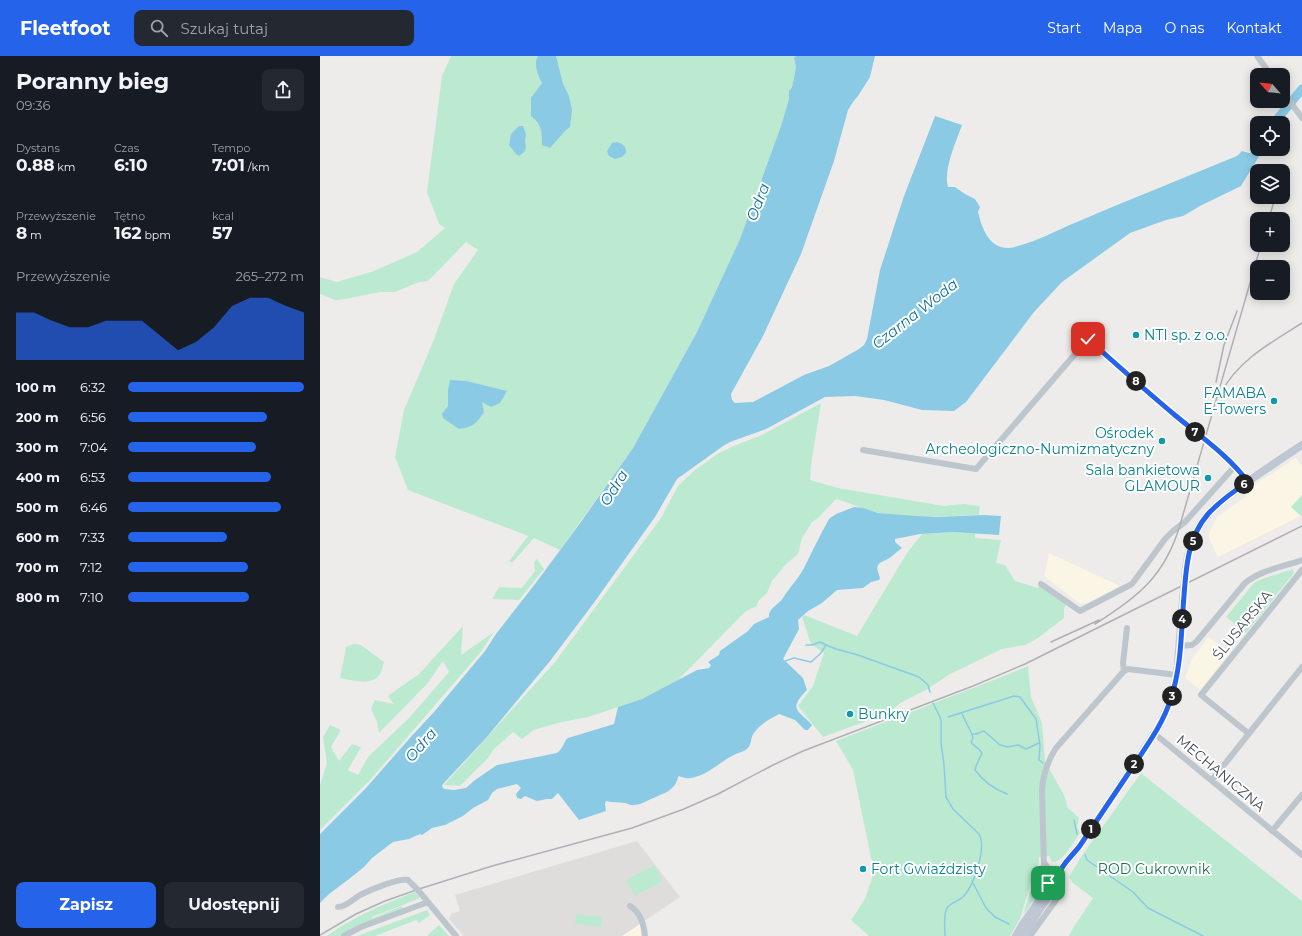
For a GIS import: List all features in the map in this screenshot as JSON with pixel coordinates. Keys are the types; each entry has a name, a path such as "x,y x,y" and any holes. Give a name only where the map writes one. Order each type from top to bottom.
{"main road":[{"path":"1016,936 1048,888 1056,882 1069,866 1079,847 1155,734 1166,712 1177,675 1186,568 1191,545 1201,523 1216,506 1302,445"},
{"path":"1025,936 1028,928 1056,882 1066,862 1079,847"}],"street":[{"path":"1257,56 1266,68"},
{"path":"1290,101 1302,118"},
{"path":"863,450 976,469 1088,339 1235,466 1248,482"},
{"path":"1041,584 1080,611 1127,588 1137,579 1165,539 1185,522 1235,466"},
{"path":"1180,646 1192,645 1197,641 1245,583 1252,578 1260,573 1301,561"},
{"name":"ŚLUSARSKA","path":"1248,733 1201,695 1302,570"},
{"path":"1124,671 1123,663 1127,628"},
{"path":"1212,780 1302,667"},
{"path":"1048,888 1048,881 1044,871 1042,779 1056,748 1124,671 1128,670 1177,675"},
{"name":"MECHANICZNA","path":"1155,734 1302,855"},
{"path":"1272,831 1302,795"},
{"path":"1044,860 1048,866 1055,867 1066,862"},
{"path":"1030,936 1058,897 1059,891 1056,882 1044,860"},
{"path":"338,907 344,906 370,890 400,880 408,880 456,936"},
{"path":"345,936 362,927 428,902"},
{"path":"630,906 644,924 645,936"}],"shaded area":[{"path":"1296,458 1302,467 1302,495 1291,507 1301,516 1218,557 1208,536 1217,517 1245,497 1246,490"},
{"path":"1049,553 1120,586 1091,601 1082,604 1079,603 1044,576"},
{"path":"1209,637 1229,654 1200,690 1185,678 1192,658"},
{"path":"637,841 680,897 622,936 464,936 449,919 451,914 460,911 455,895"},
{"path":"640,924 641,936 622,936"}],"green space":[{"path":"451,56 796,56 794,58 796,67 792,87 789,91 789,99 781,126 740,239 697,332 633,448 560,550 534,538 512,563 509,561 528,536 408,490 395,457 404,410 433,342 454,284 478,250 466,242 428,281 419,282 395,292 380,292 335,300 320,294 320,277 337,282 374,271 417,252 445,228 439,224 427,192 442,76"},
{"path":"821,403 810,480 838,488 944,506 964,504 980,506 979,515 930,517 892,515 869,511 836,499 819,517 812,522 802,538 798,554 786,564 772,581 767,593 759,600 756,607 745,612 676,682 642,699 588,717 534,730 522,739 513,732 494,749 488,758 460,786 444,785 555,662 661,518 678,486 695,470 719,453 762,435"},
{"path":"1302,495 1302,515 1301,516 1291,507"},
{"path":"954,532 975,533 975,538 1001,540 996,563 1005,565 1015,581 1038,588 1039,586 1066,605 1064,609 1064,618 1038,638 1025,645 1002,649 950,674 926,690 902,702 893,709 864,722 823,737 798,706 813,686 824,653 811,644 802,617 804,615 857,636 907,553 922,534"},
{"path":"537,559 544,569 519,600 492,599 499,587 522,588 535,571 534,562"},
{"path":"1293,569 1294,573 1246,633 1226,617 1254,583"},
{"path":"463,626 461,655 494,632 480,653 371,779 320,830 320,785 327,763 323,737 330,725 341,730 331,747 339,761 352,744 361,747 348,770 358,775 368,757 409,718 449,672 443,661 427,684 379,733 377,722 371,709 375,700 394,704 388,696 419,674"},
{"path":"354,644 361,645 384,662 381,673 376,678 367,682 362,682 340,678 346,647"},
{"path":"1028,666 1031,697 1042,723 1045,761 1064,795 1068,808 1079,818 1077,827 1080,833 1064,856 1056,862 1052,862 1049,856 1039,857 1039,862 1033,875 1020,919 1010,936 869,936 851,920 865,899 874,872 853,770 836,741"},
{"name":"ROD Cukrownik","path":"1141,773 1302,901 1302,936 1069,936 1093,898 1073,883 1069,877 1081,857"},
{"path":"654,865 663,881 635,896 626,880"},
{"path":"1035,876 1044,879 1043,887 1023,915"},
{"path":"415,892 420,897 418,899 372,917 373,918 402,906 403,909 348,931 340,936 327,936 359,916"},
{"path":"427,910 430,915 419,923 416,920 375,936 357,936"},
{"path":"576,914 602,917 601,927 575,924"},
{"path":"439,925 449,936 427,936"}],"water":[{"path":"538,56 556,56 563,84 569,96 572,110 570,127 550,148 542,145 541,129 531,116 531,98 542,83 536,66"},
{"name":"Odra","path":"796,56 875,56 870,77 848,110 834,161 801,254 763,336 731,394 732,400 735,403 753,402 804,375 829,366 864,345 867,339 880,270 904,196 935,116 962,125 949,164 947,173 948,187 955,187 975,199 980,207 978,212 984,231 996,245 1009,248 1040,238 1237,156 1242,151 1250,153 1250,156 1259,156 1254,164 1250,164 1250,171 1241,186 1183,216 1166,220 1130,233 1062,282 1034,312 966,402 954,411 922,410 884,400 855,396 825,397 766,429 730,442 677,479 655,517 550,661 486,738 442,786 444,789 454,790 466,788 497,765 557,753 568,738 614,724 618,707 642,699 697,670 709,668 711,665 708,662 719,655 720,651 748,631 754,624 769,617 770,611 781,601 802,572 829,519 836,514 854,507 863,508 878,513 916,516 1001,516 999,535 954,532 920,534 895,539 895,542 902,548 878,565 877,570 880,578 879,580 871,582 863,588 837,590 798,620 799,629 783,659 803,678 807,690 796,706 799,713 812,725 808,730 805,730 795,720 779,714 765,722 756,730 750,746 747,749 732,756 707,772 693,778 679,776 671,789 642,803 632,805 606,801 606,811 579,820 558,793 552,799 537,801 525,796 521,799 517,798 516,794 521,788 517,784 497,789 492,793 488,800 473,808 463,816 445,825 432,828 422,835 420,834 409,839 393,842 320,903 320,834 366,788 434,712 485,651 496,634 578,526 633,448 697,332 740,239 781,126 796,67 794,58"},
{"path":"519,126 523,126 526,134 526,148 519,156 509,145 511,134"},
{"path":"617,142 624,146 626,153 622,157 615,159 609,156 607,151 612,143"},
{"path":"450,380 466,381 507,391 500,403 491,407 482,402 484,412 479,419 471,426 459,429 443,418 442,414 448,406 448,390"}],"waterway":[{"name":"Czarna Woda","path":"1280,116 1302,89"},
{"name":"Czarna Woda","path":"1248,165 1254,156"},
{"path":"806,645 812,645 820,642 826,645"},
{"path":"785,661 794,658 811,662 820,654 826,645 919,677 928,685 930,692"},
{"path":"948,717 1014,696 1020,697 1036,719 1040,745 1039,760 1043,763"},
{"path":"933,703 941,721 941,743 946,797 953,809 979,834 981,840 980,857 972,883 964,896 947,908 945,918 945,936"},
{"path":"962,714 972,734 977,734 984,731 1000,745 1008,747 1018,745 1026,749 1039,743"},
{"path":"972,734 973,738 971,742 982,753 975,770 989,784 1007,794"},
{"path":"1074,820 1077,834"},
{"path":"1085,855 1087,860 1133,892 1148,908 1203,936"},
{"path":"972,881 986,908 995,917 1009,924"}],"railway":[{"path":"1271,212 1273,204"},
{"path":"1095,624 1124,604 1148,584 1158,572 1174,543 1259,252"},
{"path":"1216,382 1224,345 1237,311"},
{"path":"1221,393 1228,381 1246,361 1302,323"},
{"path":"320,935 356,914 385,901 419,889 492,866 632,828 684,809 718,794 803,751 973,686 1025,664 1302,526"},
{"path":"1051,642 1099,620"}],"place":[{"name":"NTI sp. z o.o.","path":"1136,335"},
{"name":"FAMABA E-Towers","path":"1274,401"},
{"name":"Ośrodek Archeologiczno-Numizmatyczny","path":"1162,441"},
{"name":"Sala bankietowa GLAMOUR","path":"1208,478"},
{"name":"Bunkry","path":"850,714"},
{"name":"Fort Gwiaździsty","path":"863,869"}],"route":[{"path":"1048,883 1048,888 1066,862 1079,847 1160,725 1172,698 1177,675 1187,558 1191,545 1201,523 1208,514 1225,498 1248,482 1240,471 1215,448 1163,405 1088,339"}]}
